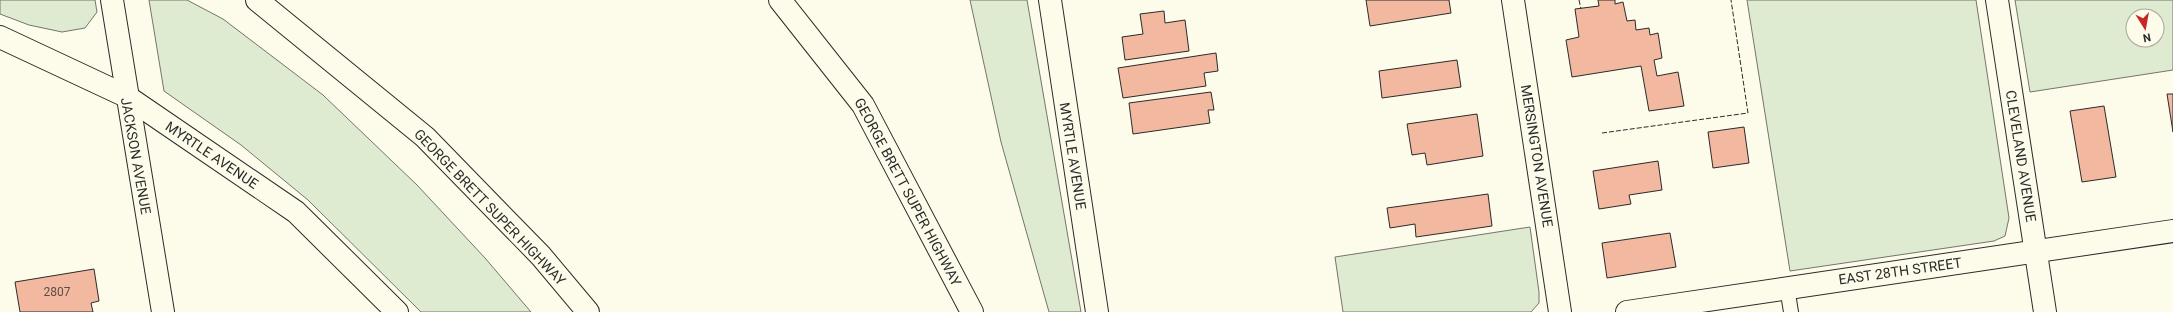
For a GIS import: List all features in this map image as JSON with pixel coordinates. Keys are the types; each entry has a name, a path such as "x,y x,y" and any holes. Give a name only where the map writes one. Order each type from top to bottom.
{"main road":[{"name":"JACKSON AVENUE","path":"112,0 126,96 163,312"},
{"name":"GEORGE BRETT SUPER HIGHWAY","path":"257,0 425,137 541,256 588,312"},
{"name":"GEORGE BRETT SUPER HIGHWAY","path":"780,0 863,105 972,312"},
{"name":"MYRTLE AVENUE","path":"1050,0 1097,312"},
{"name":"MERSINGTON AVENUE","path":"1513,0 1560,312"},
{"name":"CLEVELAND AVENUE","path":"1996,0 2046,312"},
{"name":"MYRTLE AVENUE","path":"0,37 126,96 296,212 397,312"},
{"name":"EAST 28TH STREET","path":"1627,312 1787,287 2173,231"}],"lane":[{"path":"1787,287 1791,312"}],"green space":[{"path":"0,0 95,0 97,12 85,28 62,32 29,25 0,14"},
{"path":"149,0 187,0 223,19 323,95 417,185 485,258 531,312 421,312 308,200 241,145 164,91"},
{"path":"970,0 1027,0 1081,312 1049,312 1001,142"},
{"path":"1747,0 1976,0 2009,218 2005,236 1994,241 1790,271"},
{"path":"2015,0 2173,0 2173,70 2030,92"},
{"path":"1530,227 1539,292 1539,303 1531,312 1343,312 1335,257"}],"building":[{"path":"1366,0 1449,0 1451,13 1370,26"},
{"path":"1598,0 1615,0 1615,4 1623,2 1627,21 1635,20 1636,30 1649,28 1650,35 1658,33 1662,58 1654,60 1657,76 1678,72 1684,106 1649,111 1641,66 1572,77 1566,40 1579,37 1575,9 1599,6"},
{"path":"1164,11 1165,23 1185,20 1189,51 1125,60 1122,37 1143,34 1140,14"},
{"path":"1216,53 1218,71 1204,73 1206,86 1123,98 1118,68"},
{"path":"1457,60 1461,87 1382,98 1379,71"},
{"path":"1211,92 1214,110 1208,110 1210,123 1133,134 1129,103"},
{"path":"2167,94 2173,94 2173,132"},
{"path":"2104,106 2116,177 2082,182 2070,111"},
{"path":"1477,114 1483,156 1427,165 1425,153 1412,155 1407,124"},
{"path":"1744,127 1749,163 1713,168 1708,132"},
{"path":"1658,161 1662,190 1629,195 1631,204 1599,209 1593,171"},
{"path":"1488,194 1492,226 1416,237 1415,224 1390,228 1387,208"},
{"path":"1670,233 1676,267 1607,278 1602,243"},
{"path":"94,269 99,301 91,303 93,312 20,312 15,282"}],"fence":[{"path":"1579,0 1581,9"},
{"path":"1602,133 1748,113 1731,0"}]}
